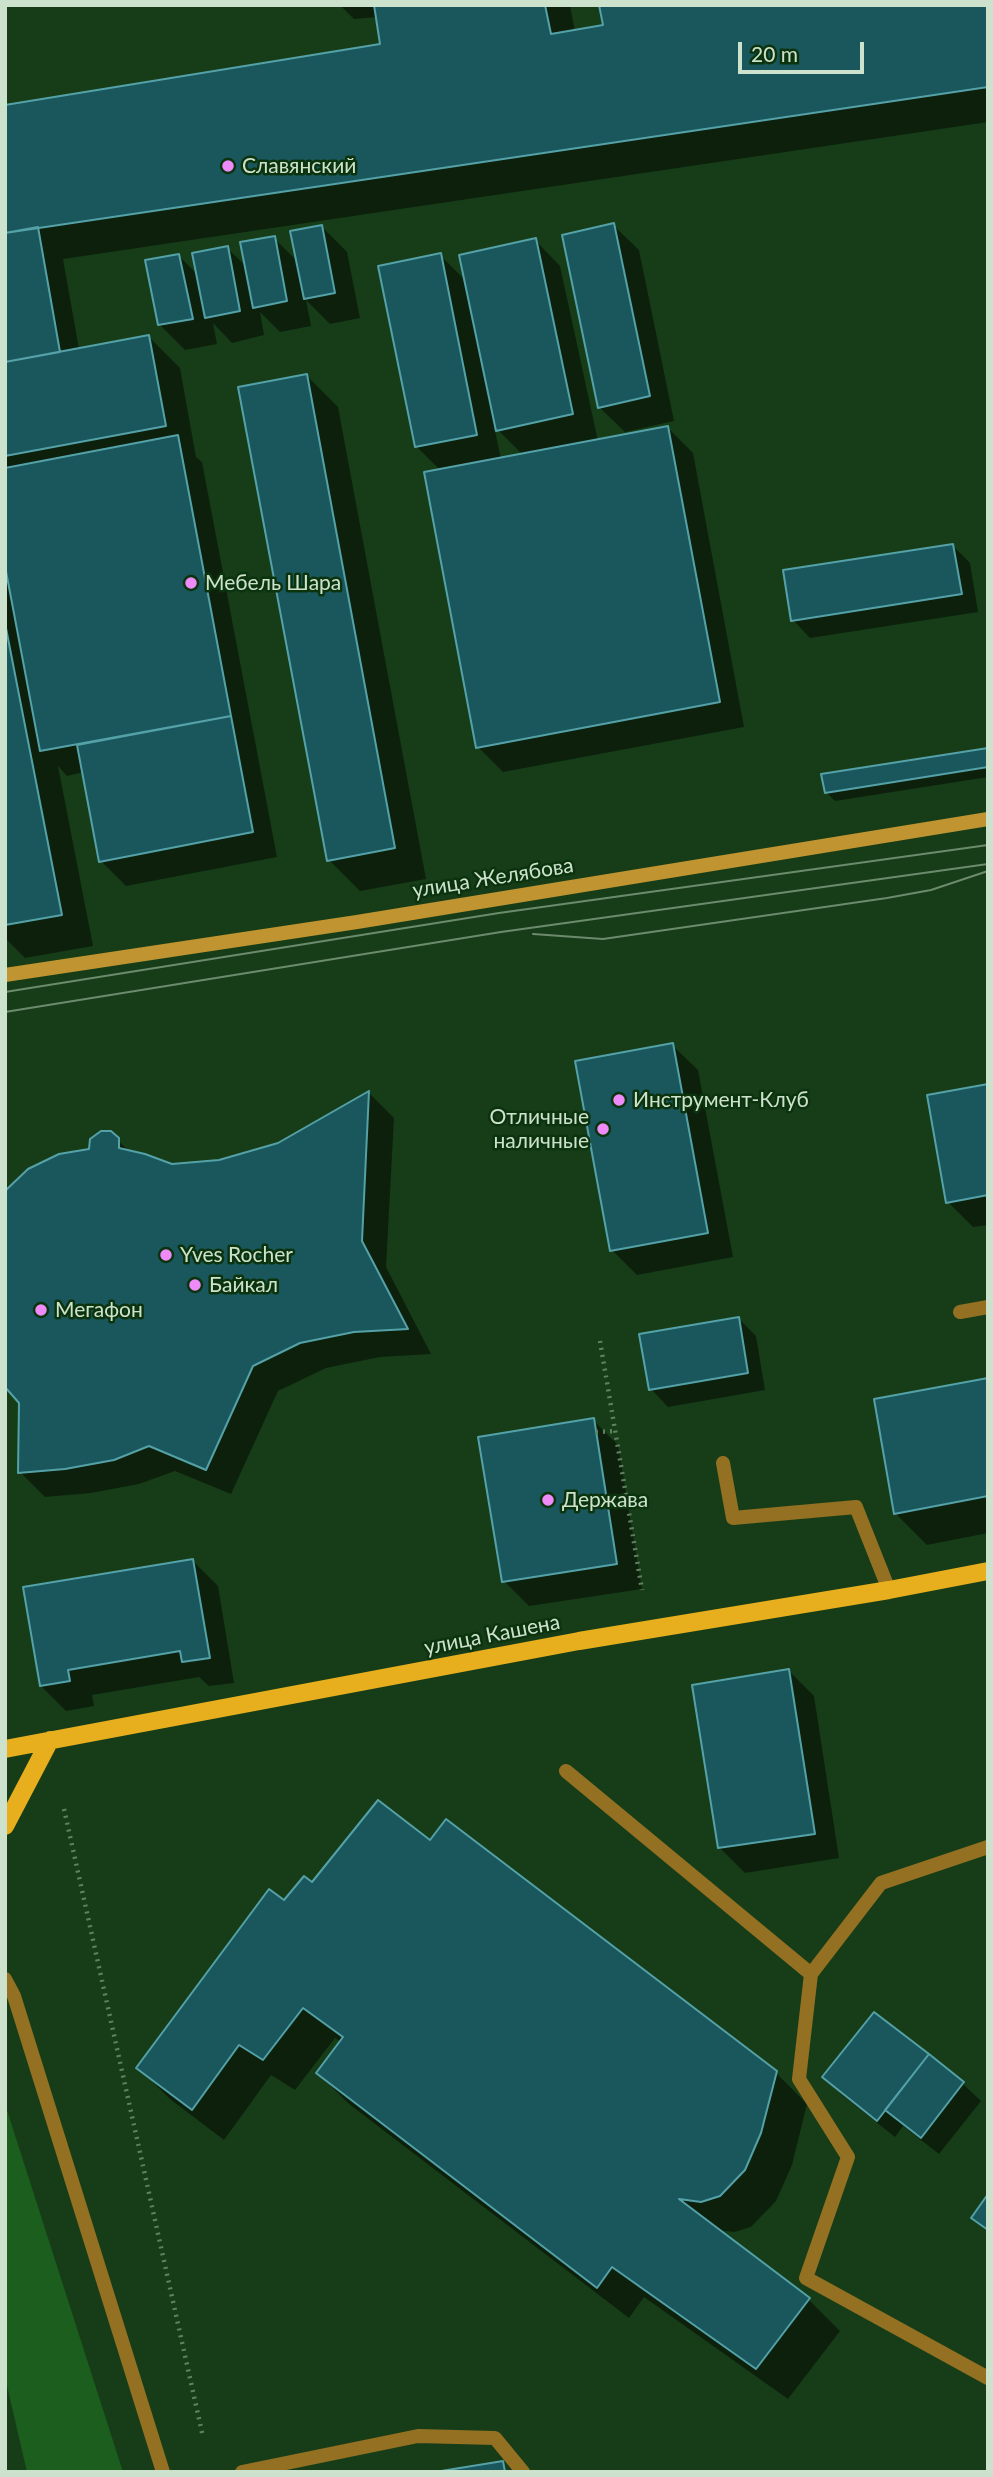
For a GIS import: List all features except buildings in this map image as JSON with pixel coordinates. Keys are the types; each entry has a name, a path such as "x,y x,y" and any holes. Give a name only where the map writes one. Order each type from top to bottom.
{"main road":[{"name":"улица Кашена","path":"5,1749 565,1644 988,1571"},
{"path":"5,1826 50,1740"}],"street":[{"name":"улица Желябова","path":"5,975 358,922 988,819"}],"lane":[{"path":"960,1312 988,1307"},
{"path":"723,1463 733,1518 856,1507 889,1590"},
{"path":"566,1771 811,1975"},
{"path":"988,1847 881,1883 811,1975 799,2080 848,2157 806,2278 988,2378"},
{"path":"5,1979 14,1996 163,2472"},
{"path":"242,2472 418,2436 495,2438 523,2472"}],"path":[{"path":"600,1341 642,1590"},
{"path":"596,1432 615,1431"},
{"path":"64,1810 203,2437"}],"green space":[{"path":"5,2104 123,2472 27,2472 5,2377"}],"tram line":[{"path":"5,992 499,913 988,845"},
{"path":"5,1012 501,932 988,864"},
{"path":"533,934 603,939 887,898 931,890 988,871"}],"place":[{"name":"Славянский","path":"228,166"},
{"name":"Мебель Шара","path":"191,583"},
{"name":"Инструмент-Клуб","path":"619,1100"},
{"name":"Отличные наличные","path":"603,1129"},
{"name":"Yves Rocher","path":"166,1255"},
{"name":"Байкал","path":"195,1285"},
{"name":"Мегафон","path":"41,1310"},
{"name":"Держава","path":"548,1500"}]}
